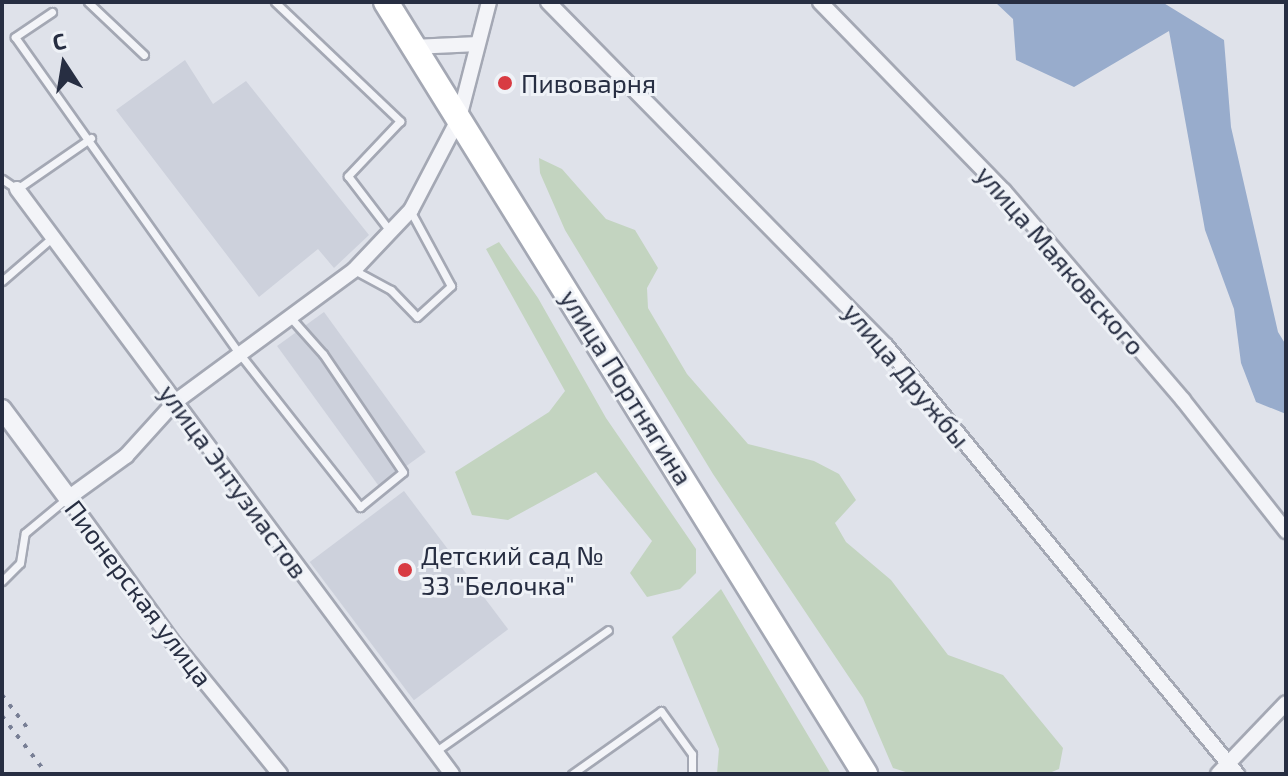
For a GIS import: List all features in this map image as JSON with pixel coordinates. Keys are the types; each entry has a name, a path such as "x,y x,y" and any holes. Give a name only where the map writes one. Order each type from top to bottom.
{"main road":[{"name":"улица Портнягина","path":"386,2 865,774"}],"street":[{"path":"68,498 126,456 175,402 354,270 411,210 459,118 489,2"},
{"name":"улица Дружбы","path":"548,2 886,346 1228,770"},
{"name":"улица Маяковского","path":"820,2 1004,191 1183,400 1286,531"},
{"path":"414,47 477,44"},
{"name":"улица Энтузиастов","path":"17,189 452,774"},
{"name":"Пионерская улица","path":"2,409 172,641 280,774"},
{"path":"1228,770 1286,703"}],"lane":[{"path":"88,2 144,55"},
{"path":"275,2 400,121 348,176 390,231"},
{"path":"52,12 15,37 91,138 239,353 360,507 403,472 323,354 290,317"},
{"path":"2,179 17,189 91,138"},
{"path":"354,270 391,290 417,317 451,286 437,268 411,210"},
{"path":"2,281 53,237"},
{"path":"2,581 20,563 25,533 43,513 68,498"},
{"path":"434,752 608,630"},
{"path":"572,774 661,711 692,754 692,774"}],"shaded area":[{"path":"185,60 213,104 246,81 369,235 334,268 318,249 259,297 116,110"},
{"path":"324,312 426,452 379,486 277,346"},
{"path":"404,491 508,629 414,700 310,562"}],"green space":[{"path":"539,158 562,169 606,219 635,230 658,268 647,288 648,308 687,374 748,444 814,461 839,474 856,500 835,523 846,542 891,580 948,655 1003,675 1063,748 1059,769 1047,774 912,774 893,768 863,698 713,474 565,230 540,173"},
{"path":"499,242 538,298 606,418 696,549 696,573 680,589 647,597 630,573 652,541 596,472 508,520 472,515 455,472 549,412 565,391 486,249"},
{"path":"721,589 831,774 717,774 719,749 672,637"}],"water":[{"path":"995,2 1162,2 1224,40 1231,127 1278,332 1286,345 1286,414 1256,402 1241,363 1234,309 1205,230 1169,31 1074,87 1016,60 1013,19"}],"railway":[{"path":"2,695 29,730"},
{"path":"2,716 47,774"}],"place":[{"name":"Пивоварня","path":"505,83"},
{"name":"Детский сад № 33 \"Белочка\"","path":"405,570"}]}
